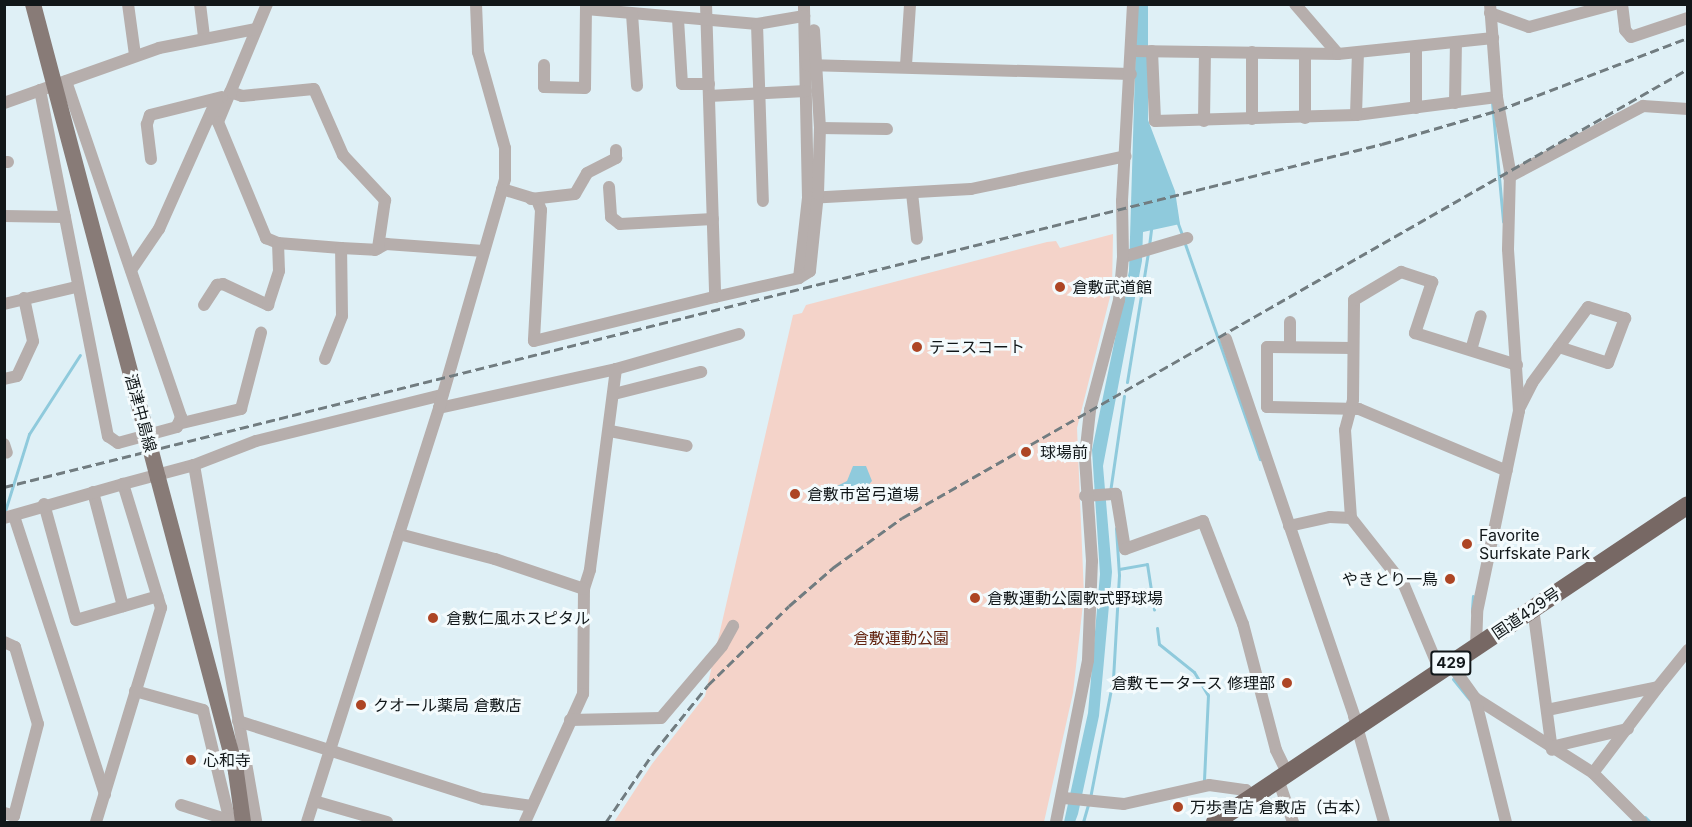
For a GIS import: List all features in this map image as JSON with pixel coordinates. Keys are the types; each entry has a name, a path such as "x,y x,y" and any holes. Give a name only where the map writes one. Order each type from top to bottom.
{"highway":[{"name":"国道429号","path":"1215,822 1688,505"}],"main road":[{"name":"酒津中島線","path":"33,4 236,772 234,822"}],"street":[{"path":"128,4 135,55"},
{"path":"200,4 204,38"},
{"path":"131,270 159,229 267,4"},
{"path":"307,822 439,408 502,189 505,148 478,52 476,4"},
{"path":"706,4 715,297"},
{"path":"812,4 812,66 806,91 813,198"},
{"path":"906,65 910,4"},
{"path":"1056,822 1078,801 1092,561 1087,427 1119,300 1125,257 1126,156 1134,51 1133,4"},
{"path":"1295,4 1338,54"},
{"path":"1519,411 1513,364 1508,249 1509,177 1493,98 1490,9 1529,27 1615,4"},
{"path":"1622,4 1625,30 1631,37 1688,18"},
{"path":"502,189 537,201 541,210 542,228 534,341 799,278 813,198 820,128 804,10 757,24 678,19 586,7 585,88 544,87 544,65"},
{"path":"632,14 637,86"},
{"path":"678,19 682,84 709,90 760,94 806,91"},
{"path":"757,24 763,201"},
{"path":"4,103 135,55 204,38 256,29"},
{"path":"1134,51 1338,54 1491,39"},
{"path":"1455,103 1456,42"},
{"path":"1416,47 1416,108"},
{"path":"1151,51 1150,109 1155,121 1356,115 1493,98"},
{"path":"1204,121 1205,51"},
{"path":"1252,52 1252,119"},
{"path":"1356,115 1358,53"},
{"path":"1305,54 1305,118"},
{"path":"812,66 906,65 1131,74"},
{"path":"54,85 65,217 76,287 108,436 118,443 178,424 241,409 261,333"},
{"path":"54,85 131,270 181,417 178,424"},
{"path":"151,159 147,124 150,115 224,96 314,90 343,155 385,200 378,248"},
{"path":"224,96 218,122 266,238 278,243 341,248 378,248 386,243 484,251"},
{"path":"1509,177 1643,105 1688,109"},
{"path":"1131,109 1150,109"},
{"path":"820,128 887,129"},
{"path":"531,199 574,194 588,173 616,158 616,150"},
{"path":"813,198 970,189 1126,156"},
{"path":"609,187 611,217 620,224 713,219"},
{"path":"912,193 917,239"},
{"path":"5,217 65,217"},
{"path":"1125,257 1151,251 1184,239"},
{"path":"204,305 217,285 223,284 268,305 279,271 278,243"},
{"path":"325,359 342,316 341,248"},
{"path":"1513,364 1415,333 1432,282 1401,272 1354,300 1352,407 1345,430 1351,518 1404,585 1445,667 1475,698 1593,773 1642,822"},
{"path":"4,304 24,297 76,287"},
{"path":"4,379 17,376 33,341 24,297"},
{"path":"1476,646 1477,612 1504,470 1519,411 1532,383 1588,307 1625,318 1608,363 1559,347"},
{"path":"1471,350 1481,316"},
{"path":"1290,322 1290,346"},
{"path":"439,408 616,369 739,334"},
{"path":"1226,339 1357,727 1384,822"},
{"path":"1267,407 1268,347 1353,348"},
{"path":"525,822 583,694 584,589 590,570 616,369"},
{"path":"614,394 701,372"},
{"path":"105,794 9,517 44,504 194,465 256,441 442,395"},
{"path":"1248,407 1352,407 1504,470"},
{"path":"609,431 687,446"},
{"path":"194,465 256,822"},
{"path":"96,822 162,608 123,484"},
{"path":"93,492 123,606"},
{"path":"1088,496 1116,494 1125,549 1203,521 1243,624 1293,822"},
{"path":"44,504 76,620 158,596"},
{"path":"1289,526 1318,518 1351,518"},
{"path":"399,534 495,559 584,589"},
{"path":"1533,608 1552,748"},
{"path":"570,720 661,718 722,646 734,626"},
{"path":"4,642 15,647 38,724 14,816 4,813"},
{"path":"1593,773 1688,650"},
{"path":"1547,710 1658,687"},
{"path":"135,691 203,710 234,822"},
{"path":"1475,698 1506,822"},
{"path":"238,721 483,799 532,806"},
{"path":"1552,748 1628,729"},
{"path":"1078,801 1144,801 1201,785 1246,790 1252,797"},
{"path":"314,801 387,822"},
{"path":"181,805 234,822"}],"green space":[{"name":"倉敷運動公園","path":"1113,234 1112,289 1077,428 1084,595 1073,693 1044,822 614,822 652,764 705,696 793,315 802,313 806,305 1047,242 1056,241 1060,248"}],"water":[{"path":"1137,5 1148,5 1148,120 1175,191 1180,224 1143,232 1142,261 1103,466 1112,572 1099,716 1078,814 1075,822 1064,822 1088,713 1100,574 1092,450 1129,271"},
{"path":"853,466 866,466 872,481 864,490 853,489 849,496 841,497 837,486 847,481"}],"waterway":[{"path":"1492,102 1503,221"},
{"path":"1177,221 1182,235"},
{"path":"1149,246 1151,229"},
{"path":"1184,241 1260,459"},
{"path":"1127,382 1148,253"},
{"path":"5,511 29,434 80,355"},
{"path":"1110,492 1124,396"},
{"path":"1090,798 1113,679 1119,575 1116,528"},
{"path":"1119,569 1147,564 1154,609"},
{"path":"1472,609 1473,596"},
{"path":"1157,628 1159,644 1194,672 1208,695 1204,781"},
{"path":"1453,679 1469,699"},
{"path":"1083,822 1088,804"},
{"path":"1645,817 1650,822"}],"railway":[{"path":"4,487 1382,144 1499,110 1688,38"},
{"path":"606,822 654,752 708,685 789,606 834,567 902,518 1688,69"}],"place":[{"name":"倉敷武道館","path":"1060,287"},
{"name":"テニスコート","path":"917,347"},
{"name":"球場前","path":"1026,452"},
{"name":"倉敷市営弓道場","path":"795,494"},
{"name":"Favorite Surfskate Park","path":"1467,544"},
{"name":"やきとり一鳥","path":"1450,579"},
{"name":"倉敷運動公園軟式野球場","path":"975,598"},
{"name":"倉敷仁風ホスピタル","path":"433,618"},
{"name":"倉敷モータース 修理部","path":"1287,683"},
{"name":"クオール薬局 倉敷店","path":"361,705"},
{"name":"心和寺","path":"191,760"},
{"name":"万歩書店 倉敷店（古本）","path":"1178,807"}]}
